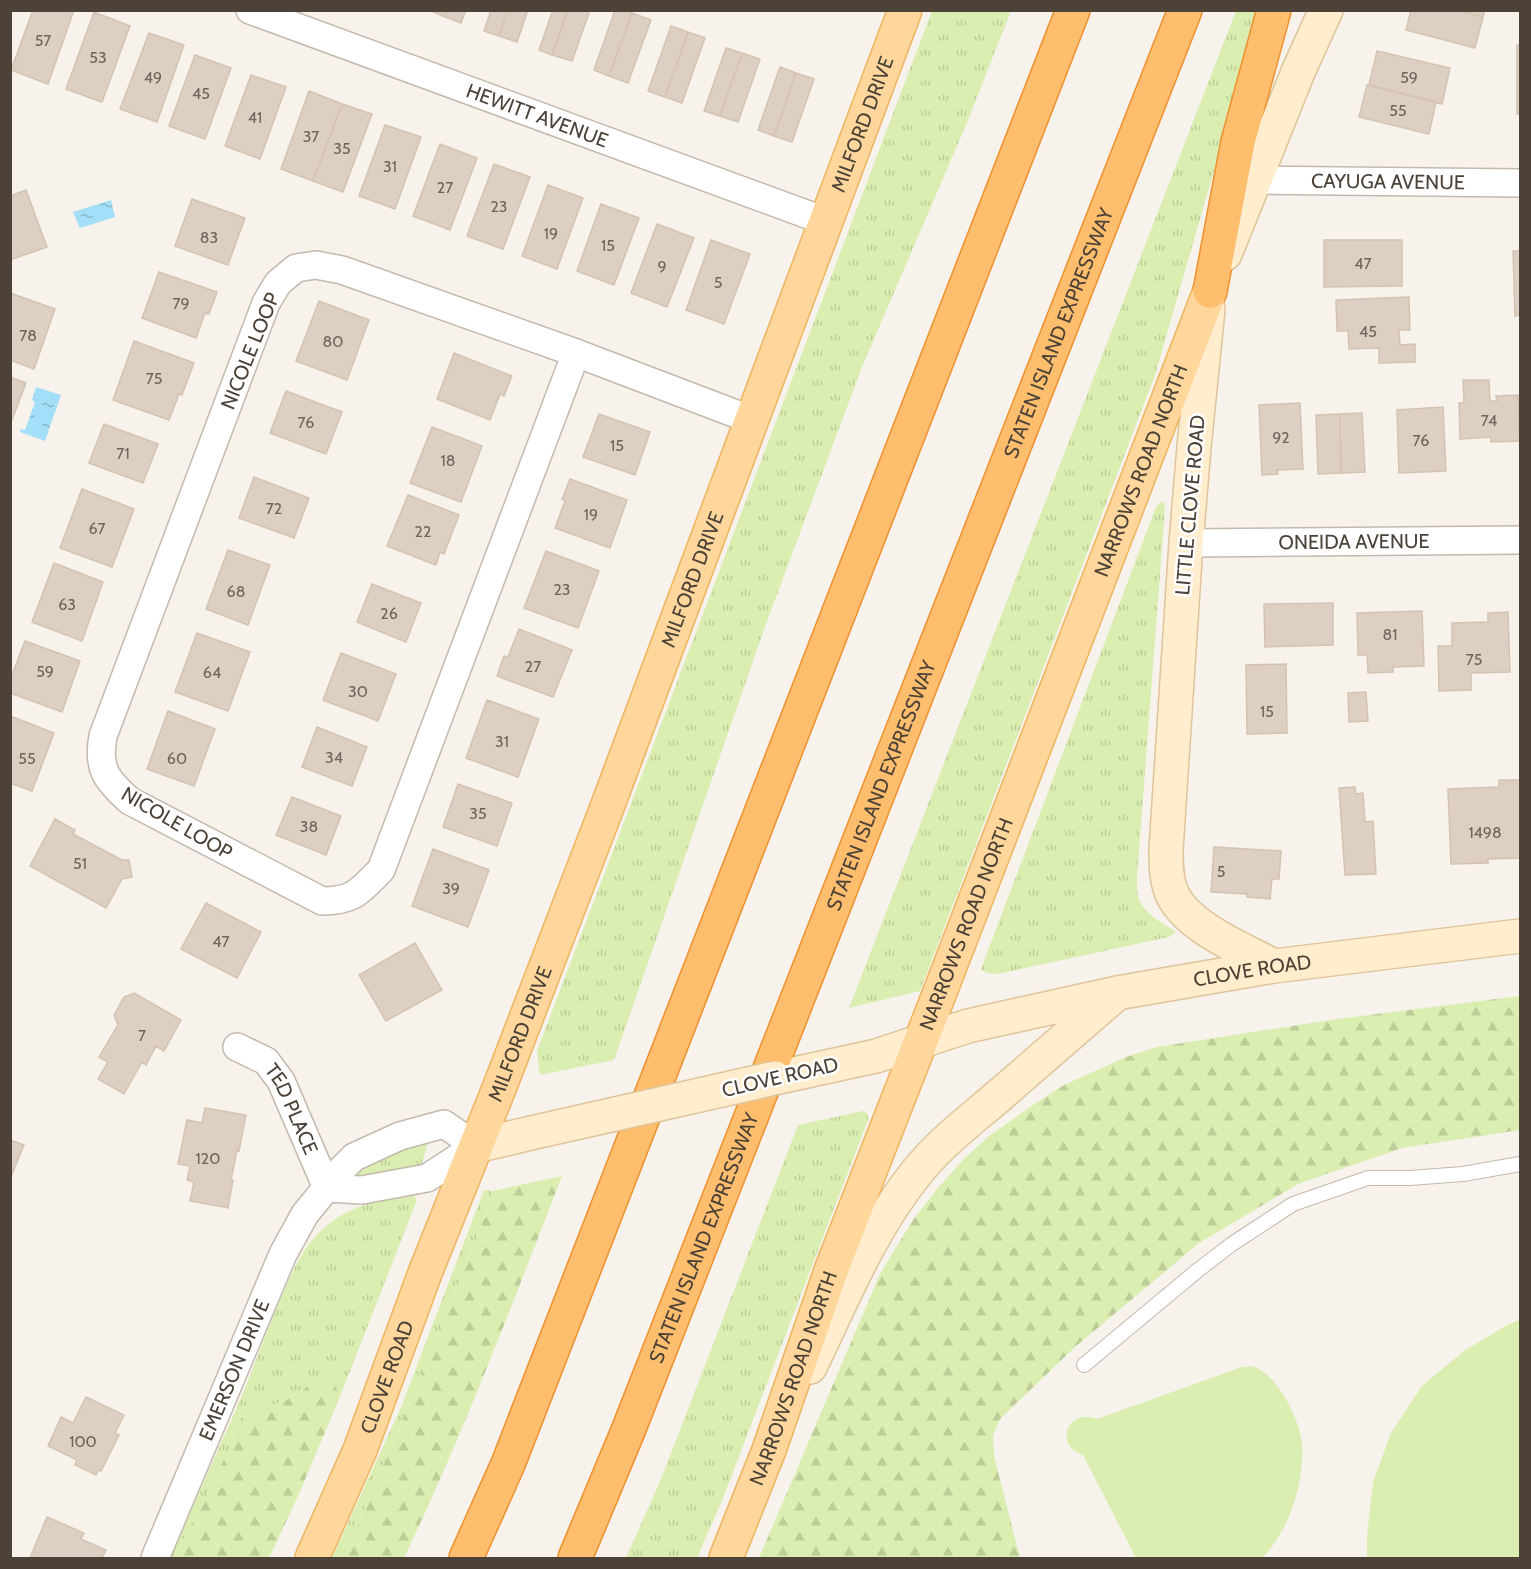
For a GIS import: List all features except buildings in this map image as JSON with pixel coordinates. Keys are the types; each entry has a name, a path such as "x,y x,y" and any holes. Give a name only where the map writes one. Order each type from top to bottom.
{"highway":[{"path":"466,1558 508,1464 1073,10"},
{"name":"STATEN ISLAND EXPRESSWAY","path":"575,1558 628,1431 1185,10"},
{"path":"1210,291 1238,142 1274,10"}],"main road":[{"name":"MILFORD DRIVE","path":"476,1146 568,909 905,10"},
{"name":"LITTLE CLOVE ROAD","path":"1274,966 1215,935 1180,907 1167,878 1166,850 1186,543 1210,291 1298,72 1326,10"},
{"name":"NARROWS ROAD NORTH","path":"726,1558 769,1450 832,1268 1210,291"},
{"name":"CLOVE ROAD","path":"312,1558 360,1450 425,1273 476,1146 876,1056 968,1026 1117,993 1274,966 1521,936"},
{"path":"769,1450 865,1254 888,1213 912,1179 932,1156 975,1115 1117,993"}],"street":[{"name":"HEWITT AVENUE","path":"250,10 825,221"},
{"name":"CAYUGA AVENUE","path":"1254,180 1521,183"},
{"name":"NICOLE LOOP","path":"576,353 381,870 360,891 340,901 322,901 130,801 114,787 102,765 100,752 103,736 266,303 278,283 296,268 316,265 342,270 576,353 752,420"},
{"name":"ONEIDA AVENUE","path":"1186,543 1521,540"},
{"name":"TED PLACE","path":"237,1047 266,1061 281,1081 327,1188"},
{"name":"EMERSON DRIVE","path":"155,1558 283,1254 305,1214 354,1157 400,1136 444,1124 476,1146"},
{"path":"327,1188 362,1190 427,1178 476,1146"}],"lane":[{"path":"1084,1365 1198,1270 1232,1244 1293,1204 1368,1178 1463,1174 1521,1164"}],"green space":[{"path":"932,11 1011,11 966,125 862,367 766,624 614,1060 540,1075 537,1051"},
{"path":"1236,11 1260,11 1155,375 920,991 849,1008"},
{"path":"1163,501 1165,508 1137,887 1140,903 1144,908 1176,932 1169,937 998,974 987,973 981,969 1156,507"},
{"path":"1520,996 1520,1130 1402,1148 1298,1184 1199,1243 1075,1347 1000,1419 993,1436 994,1456 1020,1558 759,1558 881,1272 913,1220 937,1189 989,1136 1064,1085 1126,1057 1157,1047 1337,1019"},
{"path":"863,1111 867,1114 868,1120 723,1498 697,1558 626,1558 661,1479 798,1125"},
{"path":"428,1144 420,1168 362,1180 353,1176 354,1170 396,1152"},
{"path":"562,1176 467,1417 404,1558 342,1558 415,1391 483,1221 492,1191"},
{"path":"484,1190 492,1191 483,1221 415,1391 342,1558 332,1558 402,1405"},
{"path":"412,1194 417,1200 341,1394 328,1379 315,1380 284,1401 266,1406 246,1407 213,1485 171,1558 244,1391 283,1293 305,1250 324,1228 344,1214 377,1201"},
{"path":"1520,1320 1520,1558 1367,1558 1373,1482 1391,1433 1422,1386 1464,1351 1509,1324"},
{"path":"1252,1366 1262,1371 1276,1384 1295,1417 1301,1437 1302,1458 1298,1489 1280,1534 1262,1558 1136,1558 1083,1455 1068,1443 1068,1429 1072,1422 1078,1418 1097,1419 1242,1367"},
{"path":"328,1379 341,1394 269,1558 173,1558 213,1485 246,1407 266,1406 284,1401 315,1380"}],"water":[{"path":"111,200 115,217 80,228 73,212"},
{"path":"36,387 61,395 45,441 20,432 21,429 25,430 35,402 32,400"}]}
